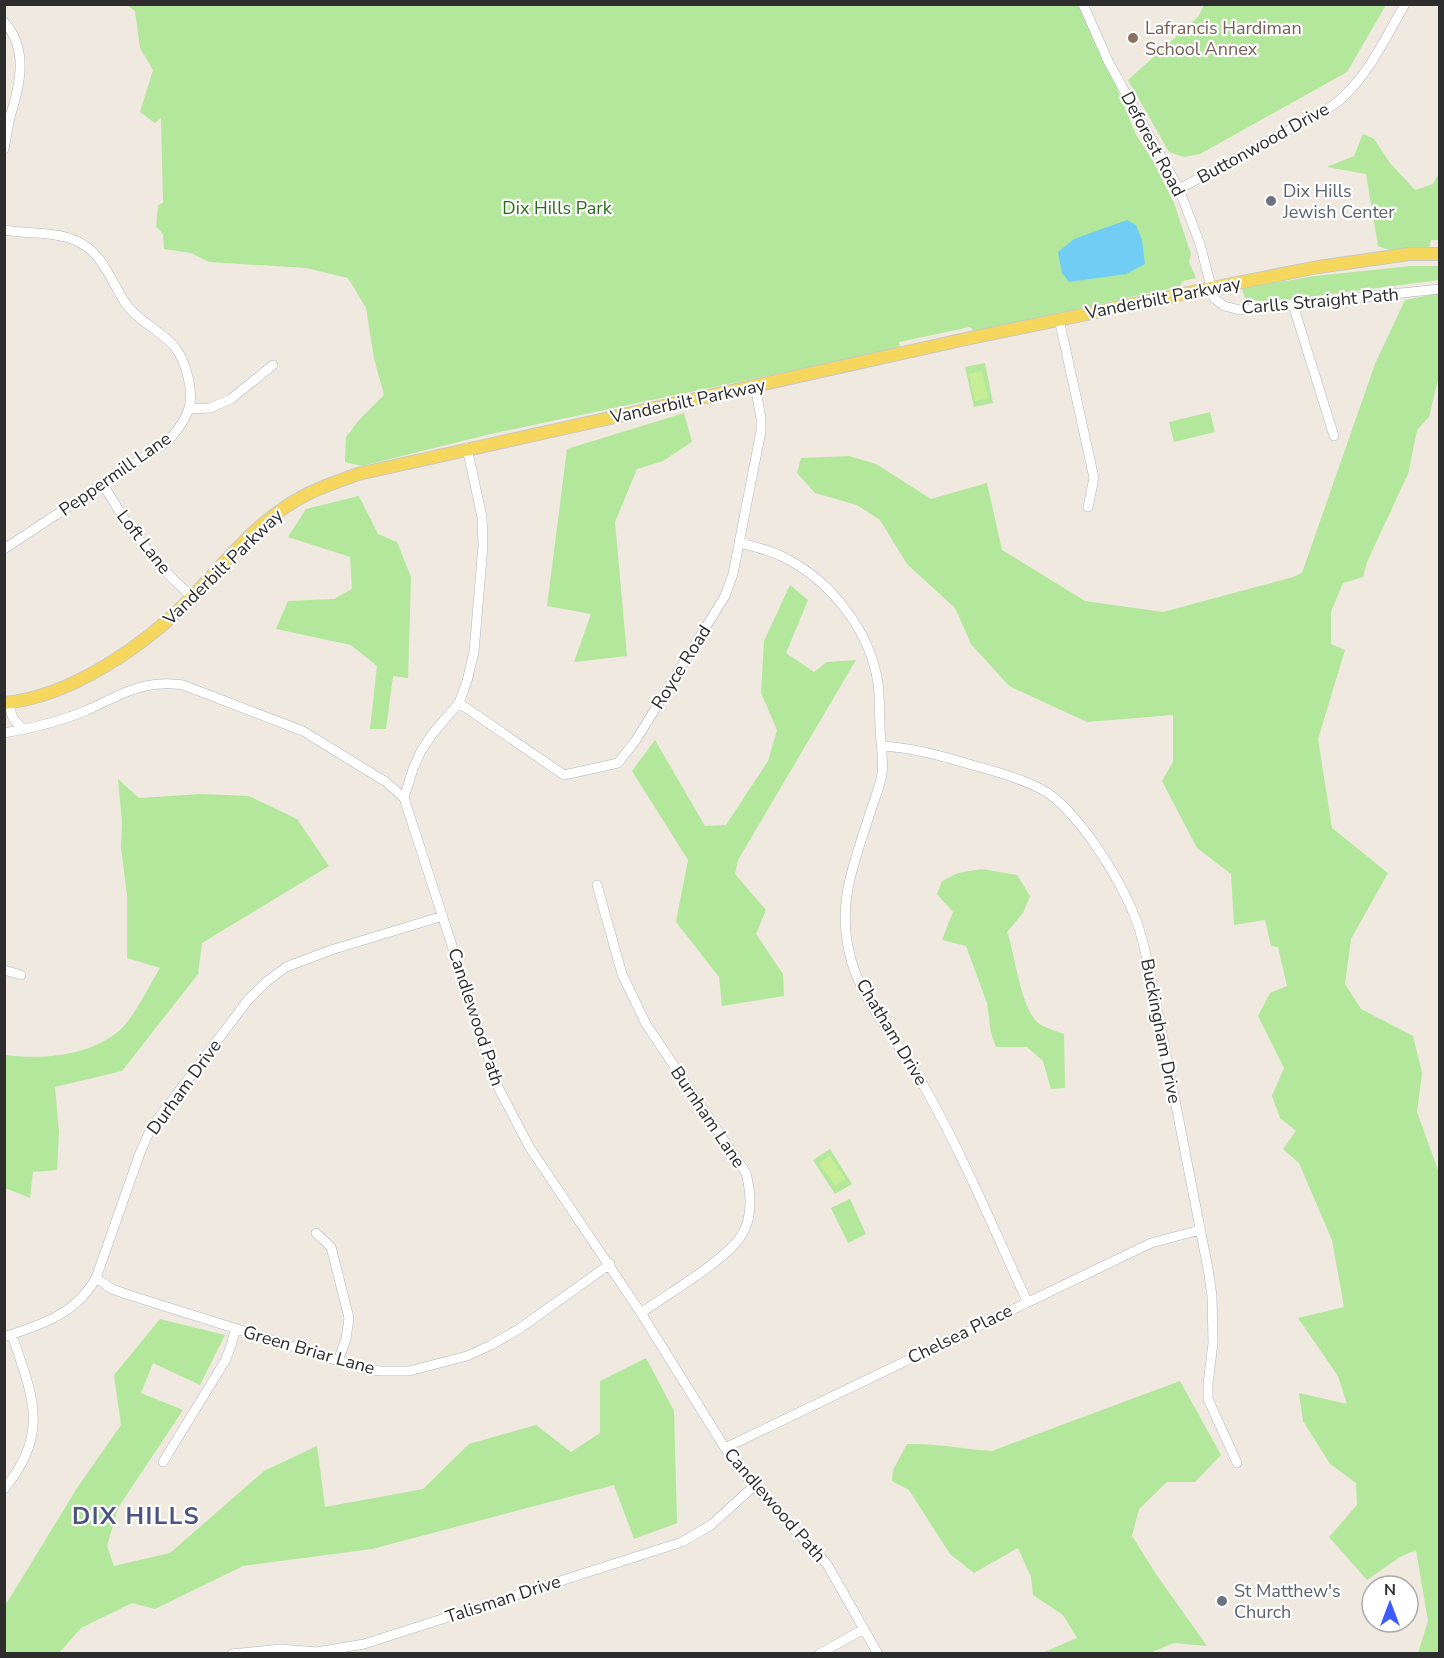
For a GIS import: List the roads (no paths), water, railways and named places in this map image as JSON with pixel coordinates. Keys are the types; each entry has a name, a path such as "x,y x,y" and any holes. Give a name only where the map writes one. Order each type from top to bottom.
{"main road":[{"name":"Vanderbilt Parkway","path":"6,703 43,695 73,683 108,663 155,632 256,530 286,507 316,489 358,474 467,448 1059,319 1318,267 1409,254 1440,254"}],"street":[{"name":"Deforest Road","path":"1083,4 1109,63 1179,189 1200,244 1212,288"},
{"name":"Buttonwood Drive","path":"1179,189 1323,112 1344,97 1357,83 1405,4"},
{"path":"4,22 17,44 22,69 7,117 4,149"},
{"path":"4,230 53,234 71,238 98,257 127,305 139,318 174,346 183,361 189,380 189,409 210,408 231,399 273,365"},
{"name":"Carlls Straight Path","path":"1212,288 1214,298 1224,306 1240,310 1440,289"},
{"path":"1293,305 1334,436"},
{"path":"1059,319 1094,478 1088,507"},
{"name":"Royce Road","path":"459,703 564,775 618,763 636,740 725,596 733,574 761,431 755,386"},
{"name":"Peppermill Lane","path":"4,549 168,441 179,429 189,409"},
{"path":"4,733 53,723 131,689 165,682 183,685 303,730 386,782 404,798 421,751 459,703 474,652 483,546 482,517 467,448"},
{"name":"Loft Lane","path":"102,483 133,533 169,575 192,597"},
{"name":"Chatham Drive","path":"740,543 787,559 810,573 833,593 864,639 873,662 878,684 883,746 882,775 846,895 846,936 850,956 867,996 906,1055 940,1115 1028,1301"},
{"path":"6,703 13,718 23,730"},
{"name":"Buckingham Drive","path":"883,746 909,748 947,757 1004,774 1042,789 1069,810 1090,838 1128,900 1144,943 1208,1269 1212,1296 1213,1342 1208,1400 1237,1462"},
{"name":"Candlewood Path","path":"404,798 498,1087 531,1148 641,1312 705,1419 754,1486 827,1564 878,1653"},
{"name":"Burnham Lane","path":"597,885 622,974 633,1000 646,1024 746,1173 751,1194 748,1218 741,1236 721,1257 641,1312"},
{"name":"Durham Drive","path":"8,1336 49,1321 65,1312 88,1292 96,1278 151,1128 207,1053 260,988 286,967 331,950 443,916"},
{"path":"4,970 21,975"},
{"name":"Chelsea Place","path":"725,1448 1151,1243 1200,1230"},
{"path":"316,1233 331,1247 349,1318 346,1339 338,1361"},
{"name":"Green Briar Lane","path":"96,1278 112,1289 129,1295 338,1361 380,1371 409,1371 467,1356 491,1345 519,1329 610,1264"},
{"path":"163,1462 225,1360 235,1329"},
{"path":"4,1489 16,1475 25,1457 32,1436 35,1414 31,1394 8,1336"},
{"name":"Talisman Drive","path":"231,1653 280,1649 317,1653 364,1644 682,1542 711,1525 754,1486"},
{"path":"819,1653 864,1629"}],"water":[{"path":"1127,220 1136,225 1142,240 1145,264 1126,274 1069,282 1062,273 1058,252 1074,239"}],"place":[{"name":"Lafrancis Hardiman School Annex","path":"1133,38"},
{"name":"Dix Hills Jewish Center","path":"1271,201"},
{"name":"St Matthew's Church","path":"1222,1601"}],"district":[{"name":"DIX HILLS","path":"136,1516"}],"park label":[{"name":"Dix Hills Park","path":"557,208"}]}
